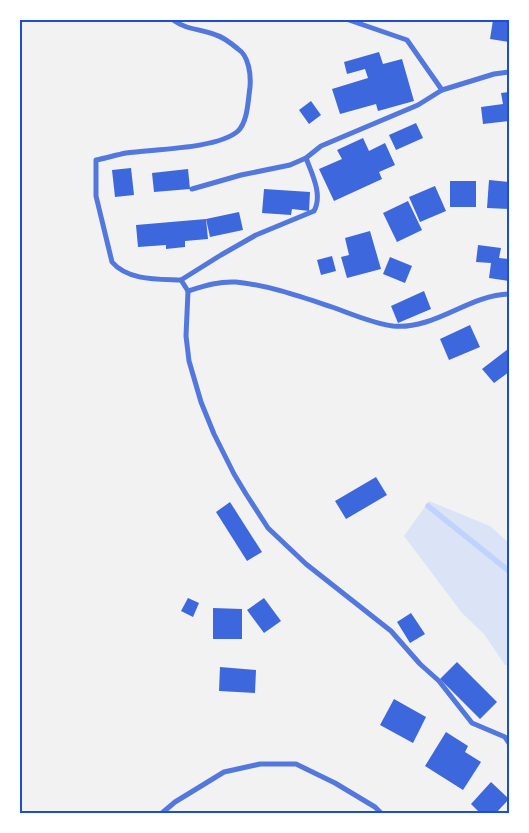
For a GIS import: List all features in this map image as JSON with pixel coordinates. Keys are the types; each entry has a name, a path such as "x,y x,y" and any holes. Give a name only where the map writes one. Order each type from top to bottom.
{"street":[{"path":"173,20 184,27 216,35 241,50 249,68 248,108 238,131 217,141 197,146 126,154 96,160 96,196 110,257 116,267 130,275 181,280 256,236 314,211 318,205 318,195 306,158"},
{"path":"349,20 407,40 442,90"},
{"path":"192,190 241,175 290,165 306,158 321,146 418,105 442,90 494,74 509,72"},
{"path":"181,280 188,291 186,336 189,361 201,402 214,434 234,474 268,528 306,564 391,631 420,664 439,681 472,723 505,737 509,743"},
{"path":"188,291 209,284 236,282 280,292 333,308 366,321 409,327 427,322 468,304 502,294 509,294"},
{"path":"162,813 174,802 224,772 260,764 296,764 335,783 382,813"}],"shaded area":[{"path":"429,501 490,526 509,543 509,665 505,665 484,634 462,613 404,536"}],"building":[{"path":"493,20 509,20 509,42 490,39"},
{"path":"379,52 383,64 402,59 414,101 378,111 376,104 340,114 332,89 368,78 365,69 347,74 344,62"},
{"path":"509,92 509,121 483,124 481,107 503,104 501,93"},
{"path":"311,101 321,115 309,124 299,110"},
{"path":"416,123 423,138 396,150 389,135"},
{"path":"363,138 369,151 385,143 395,165 379,172 382,179 334,201 319,169 342,159 337,150"},
{"path":"131,168 134,195 115,197 112,170"},
{"path":"188,169 190,189 154,192 152,173"},
{"path":"489,180 509,182 509,209 487,208"},
{"path":"450,181 476,181 476,207 450,207"},
{"path":"435,186 446,211 420,222 409,197"},
{"path":"264,189 310,192 309,211 292,209 291,215 262,213"},
{"path":"408,201 422,230 397,242 383,213"},
{"path":"239,212 243,230 210,237 206,219"},
{"path":"206,219 208,239 185,241 185,247 166,249 166,245 138,247 136,225"},
{"path":"370,231 381,269 347,278 341,257 349,255 345,238"},
{"path":"478,245 501,248 499,258 509,259 509,281 489,278 491,263 476,262"},
{"path":"332,256 336,271 321,275 317,260"},
{"path":"390,257 412,266 405,283 383,274"},
{"path":"424,291 431,309 398,323 391,306"},
{"path":"470,325 480,347 449,360 440,339"},
{"path":"508,349 509,372 494,383 482,369"},
{"path":"376,477 387,495 346,519 335,501"},
{"path":"230,502 262,552 247,561 216,512"},
{"path":"188,598 199,603 193,617 181,611"},
{"path":"264,598 281,621 264,633 247,610"},
{"path":"213,608 242,609 242,639 213,639"},
{"path":"411,613 425,634 410,643 397,622"},
{"path":"457,662 497,702 480,719 440,679"},
{"path":"220,667 256,670 255,693 219,691"},
{"path":"394,699 426,717 413,743 380,725"},
{"path":"446,732 468,746 465,752 481,762 463,790 425,766"},
{"path":"491,782 509,799 496,813 480,813 471,804"}],"waterway":[{"path":"428,506 509,571"}]}
